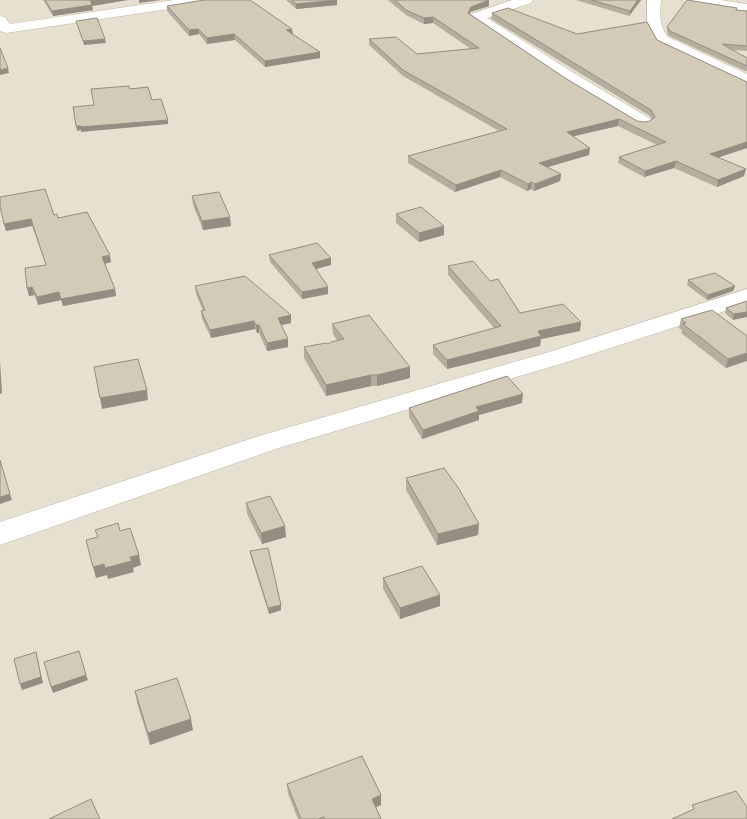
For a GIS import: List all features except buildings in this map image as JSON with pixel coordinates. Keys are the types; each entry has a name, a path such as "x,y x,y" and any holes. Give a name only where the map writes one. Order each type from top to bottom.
{"street":[{"path":"0,20 6,29 203,0"},
{"path":"526,0 476,17 571,79 643,122"},
{"path":"654,0 652,24 655,32 663,40 747,80"},
{"path":"689,0 747,8"},
{"path":"0,534 272,440 558,357 747,296"}],"shaded area":[{"path":"0,0 747,0 747,819 0,819"}]}
